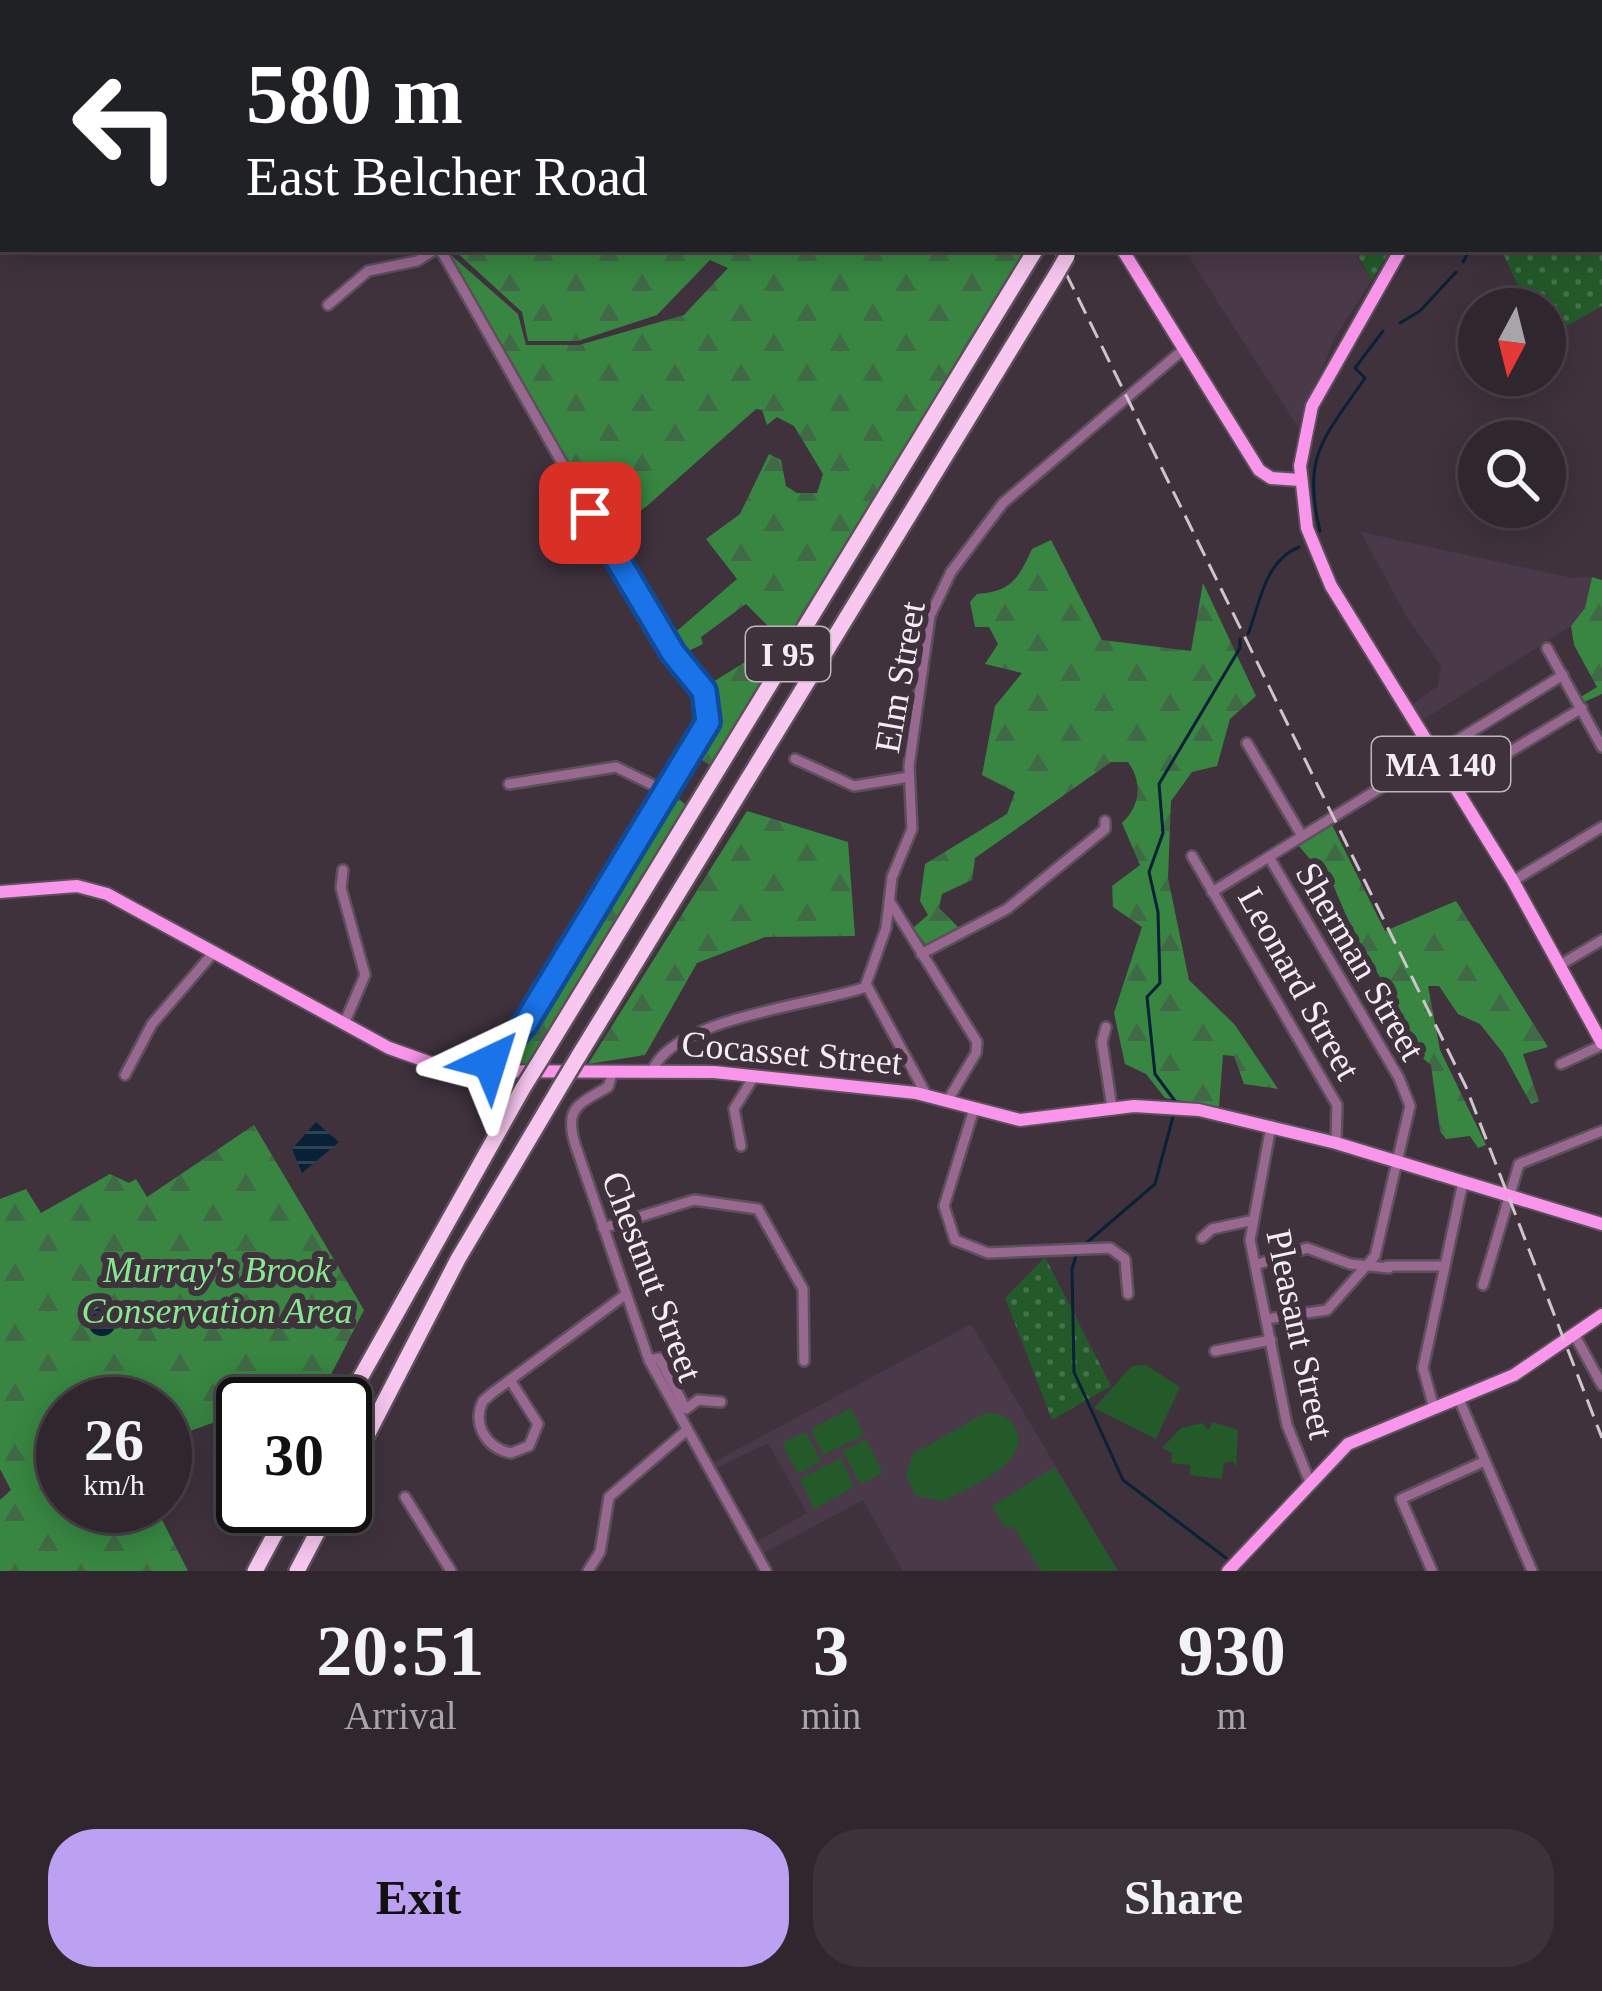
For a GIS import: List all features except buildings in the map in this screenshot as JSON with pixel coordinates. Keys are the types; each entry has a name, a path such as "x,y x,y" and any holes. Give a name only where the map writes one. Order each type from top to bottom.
{"highway":[{"name":"I 95","path":"361,1377 523,1088 1034,252"},
{"name":"I 95","path":"372,1426 450,1274 560,1087 1070,253"},
{"path":"255,1571 275,1533"},
{"path":"297,1571 317,1533"}],"main road":[{"path":"1124,252 1262,473 1300,480"},
{"name":"MA 140","path":"1399,252 1316,393 1304,437 1300,480 1306,528 1322,570 1513,881 1602,1044"},
{"name":"Cocasset Street","path":"0,892 95,889 419,1060 484,1074 652,1071 755,1076 926,1094 1020,1120 1112,1108 1178,1107 1336,1143 1602,1224"},
{"path":"1228,1571 1309,1480 1357,1438 1529,1367 1602,1315"}],"street":[{"path":"328,305 368,271 417,261 433,252"},
{"path":"440,252 630,582 706,694 707,725 525,1024 484,1074"},
{"name":"Elm Street","path":"866,987 890,902 892,877 912,829 909,777 928,627 951,572 1003,503 1184,349"},
{"path":"1547,648 1602,747"},
{"name":"Leonard Street","path":"1336,1143 1337,1105 1212,892 1564,675"},
{"path":"1455,785 1582,708"},
{"path":"1246,742 1302,836"},
{"path":"795,759 854,786 909,777"},
{"path":"509,784 616,767 667,792"},
{"path":"921,954 1007,909 1105,829 1105,820"},
{"path":"1513,881 1602,827"},
{"path":"1192,856 1212,892"},
{"name":"Sherman Street","path":"1269,857 1407,1094 1400,1162 1378,1249 1357,1279"},
{"path":"343,870 341,888 365,975 344,1024"},
{"path":"890,902 977,1046 948,1100"},
{"path":"1560,965 1602,940"},
{"path":"125,1075 152,1024 214,952"},
{"path":"652,1071 661,1055 697,1033 866,987 926,1094"},
{"path":"1106,1027 1102,1042 1112,1108"},
{"path":"1562,1064 1602,1044"},
{"name":"Chestnut Street","path":"613,1071 608,1087 578,1102 570,1117 603,1228 649,1360 766,1571"},
{"path":"741,1146 734,1109 755,1076"},
{"path":"974,1109 944,1206 955,1240 988,1253 1110,1248 1125,1259 1128,1294"},
{"name":"Pleasant Street","path":"1270,1126 1250,1221 1290,1436 1309,1480"},
{"path":"1483,1285 1525,1159 1602,1130"},
{"path":"1434,1408 1423,1368 1463,1182"},
{"path":"603,1228 694,1200 758,1209 802,1289 804,1361"},
{"path":"1202,1238 1213,1228 1250,1221"},
{"path":"1255,1265 1307,1248 1389,1268 1445,1266"},
{"path":"1378,1249 1389,1268"},
{"path":"1267,1319 1323,1312 1357,1279 1389,1268"},
{"path":"510,1380 538,1424 529,1446 511,1453 493,1446 478,1419 483,1401 510,1380 626,1295"},
{"path":"1575,1336 1602,1385"},
{"path":"1215,1351 1271,1340"},
{"path":"649,1360 659,1358 686,1409 699,1400 721,1402"},
{"path":"1459,1399 1532,1571"},
{"path":"588,1571 600,1552 609,1497 687,1430"},
{"path":"1432,1571 1401,1498 1485,1461"},
{"path":"405,1497 451,1571"}],"shaded area":[{"path":"1186,252 1354,252 1372,280 1334,339 1298,427"},
{"path":"1361,532 1572,578 1592,577 1585,608 1571,626 1421,721 1410,706 1438,686 1441,666 1406,616"},
{"path":"971,1324 1118,1571 903,1571 863,1500 762,1554 756,1542 807,1513 768,1443 715,1469 712,1463"}],"green space":[{"path":"446,252 518,314 526,345 579,345 684,315 728,268 710,260 657,315 578,341 528,341 522,312 456,252 1024,252 711,766 702,760 678,798 687,806 526,1068 505,1068 502,1063 536,1019 713,724 716,705 708,685 750,659 771,629 746,604 701,637 703,644 680,655 671,636 737,579 706,539 740,514 769,454 781,460 786,486 797,493 817,493 823,474 794,426 777,417 767,425 762,410 756,409 647,506 608,534"},
{"path":"1356,252 1389,252 1372,280"},
{"path":"1502,252 1602,252 1602,306 1566,326 1566,288 1519,288"},
{"path":"1051,540 1102,640 1191,651 1203,583 1256,696 1230,719 1217,766 1192,772 1171,801 1168,878 1189,980 1235,1025 1278,1089 1244,1084 1234,1056 1223,1055 1219,1107 1165,1098 1146,1074 1125,1064 1114,1013 1142,927 1113,907 1112,886 1140,865 1122,823 1137,794 1128,762 1111,762 975,858 972,880 942,894 939,908 959,928 926,945 913,928 928,915 920,901 925,864 1007,814 1015,792 982,775 995,706 1022,673 985,664 998,644 989,627 975,627 970,602 977,594 1012,582 1032,549"},
{"path":"1592,577 1602,580 1602,694 1582,703 1579,698 1597,687 1574,645 1571,626 1585,608"},
{"path":"747,811 848,842 855,936 765,937 697,963 645,1055 588,1064"},
{"path":"1332,825 1385,931 1456,901 1548,1047 1523,1054 1539,1101 1531,1104 1503,1053 1480,1024 1458,1014 1439,986 1428,986 1440,1050 1486,1145 1478,1148 1470,1136 1446,1139 1440,1131 1431,1065 1408,1046 1387,988 1357,941 1334,887 1298,845"},
{"name":"Murray's Brook Conservation Area","path":"254,1125 364,1310 330,1377 216,1377 216,1422 192,1430 192,1377 36,1377 36,1533 169,1533 188,1571 0,1571 0,1500 11,1490 0,1469 0,1199 26,1189 41,1213 110,1174 129,1183 136,1179 147,1197"},
{"path":"1045,1257 1111,1386 1052,1420 1005,1298"},
{"path":"1146,1365 1180,1387 1156,1439 1094,1408 1132,1366"},
{"path":"851,1408 864,1435 823,1455 811,1429"},
{"path":"985,1413 1004,1417 1015,1427 1018,1444 1013,1455 993,1474 943,1501 916,1496 906,1475 913,1454"},
{"path":"1213,1422 1238,1430 1236,1468 1233,1461 1224,1463 1222,1479 1190,1475 1190,1465 1171,1463 1172,1453 1162,1448 1181,1428 1203,1423 1208,1430"},
{"path":"806,1432 821,1462 798,1474 782,1443"},
{"path":"866,1439 883,1473 860,1484 843,1451"},
{"path":"841,1458 854,1487 814,1509 800,1479"},
{"path":"1055,1467 1118,1571 1041,1571 1014,1527 1005,1527 992,1506"}],"water":[{"path":"316,1122 339,1142 302,1173 292,1149"},
{"path":"102,1308 112,1312 116,1322 112,1332 102,1336 92,1332 88,1322 92,1312"}],"waterway":[{"path":"1463,262 1468,252"},
{"path":"1400,323 1420,311 1456,272"},
{"path":"1320,531 1313,483 1320,448 1365,378 1355,368 1383,331"},
{"path":"1248,634 1271,573 1299,547"},
{"path":"1175,1101 1155,1074 1147,997 1160,983 1158,912 1149,872 1163,833 1159,784 1240,648 1240,639"},
{"path":"1084,1245 1155,1184 1174,1113"},
{"path":"1076,1256 1072,1269 1074,1372 1123,1480 1226,1558"}],"railway":[{"path":"1055,252 1466,1087 1602,1438"}],"route":[{"path":"490,1062 525,1024 708,722 710,709 704,691 673,653 590,513"}]}
